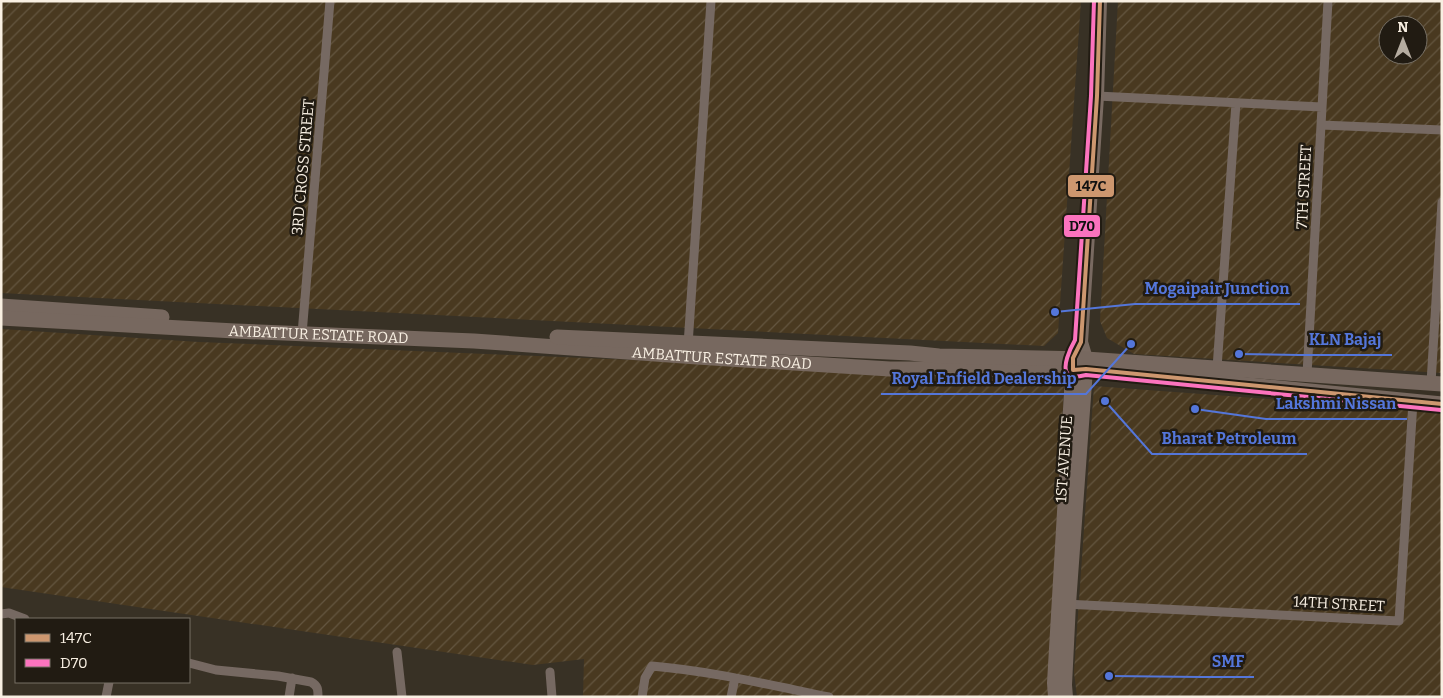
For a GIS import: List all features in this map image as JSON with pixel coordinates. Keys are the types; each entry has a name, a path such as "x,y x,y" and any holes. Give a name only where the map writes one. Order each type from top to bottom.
{"main road":[{"path":"1097,96 1100,1"},
{"name":"1ST AVENUE","path":"1055,697 1054,683 1064,604 1097,96"},
{"name":"AMBATTUR ESTATE ROAD","path":"1,306 303,330 474,341 688,350 900,353 1080,364 1217,368 1436,383"},
{"name":"AMBATTUR ESTATE ROAD","path":"1,318 303,330"},
{"name":"AMBATTUR ESTATE ROAD","path":"1080,364 1442,404"},
{"name":"1ST AVENUE","path":"1064,604 1066,697"}],"street":[{"name":"3RD CROSS STREET","path":"303,330 330,1"},
{"path":"688,350 711,1"},
{"name":"7TH STREET","path":"1307,374 1328,1"},
{"path":"1097,96 1322,107"},
{"path":"1217,368 1236,103"},
{"path":"1321,124 1442,130"},
{"path":"1436,383 1442,202"},
{"name":"14TH STREET","path":"1064,604 1399,621 1413,402"},
{"path":"1,614 9,613 22,618"},
{"path":"396,652 402,697"},
{"path":"190,663 216,670 246,672 311,682 316,684 318,688 318,697"},
{"path":"642,697 645,678 652,666 677,668 734,678 823,696"},
{"path":"550,672 552,697"},
{"path":"290,697 292,678"},
{"path":"731,697 734,678"},
{"path":"106,697 109,683"}],"shaded area":[{"path":"1,1 1081,1 1058,333 1044,346 1,293"},
{"path":"1118,1 1442,1 1442,373 1134,354 1107,338 1100,321"},
{"path":"1,329 199,342 897,371 1064,385 1050,697 583,697 584,659 533,665 1,587"},
{"path":"1094,386 1442,412 1442,697 1077,697 1074,672"}],"transit line":[{"name":"D70","path":"1094,1 1091,96 1075,340 1066,363 1069,375 1075,377 1086,375 1441,410"},
{"name":"147C","path":"1100,1 1097,96 1081,342 1073,358 1073,370 1086,369 1442,404"}],"place":[{"name":"Mogaipair Junction","path":"1055,312"},
{"name":"Royal Enfield Dealership","path":"1131,344"},
{"name":"KLN Bajaj","path":"1239,354"},
{"name":"Bharat Petroleum","path":"1105,401"},
{"name":"Lakshmi Nissan","path":"1195,409"},
{"name":"SMF","path":"1109,676"}]}
